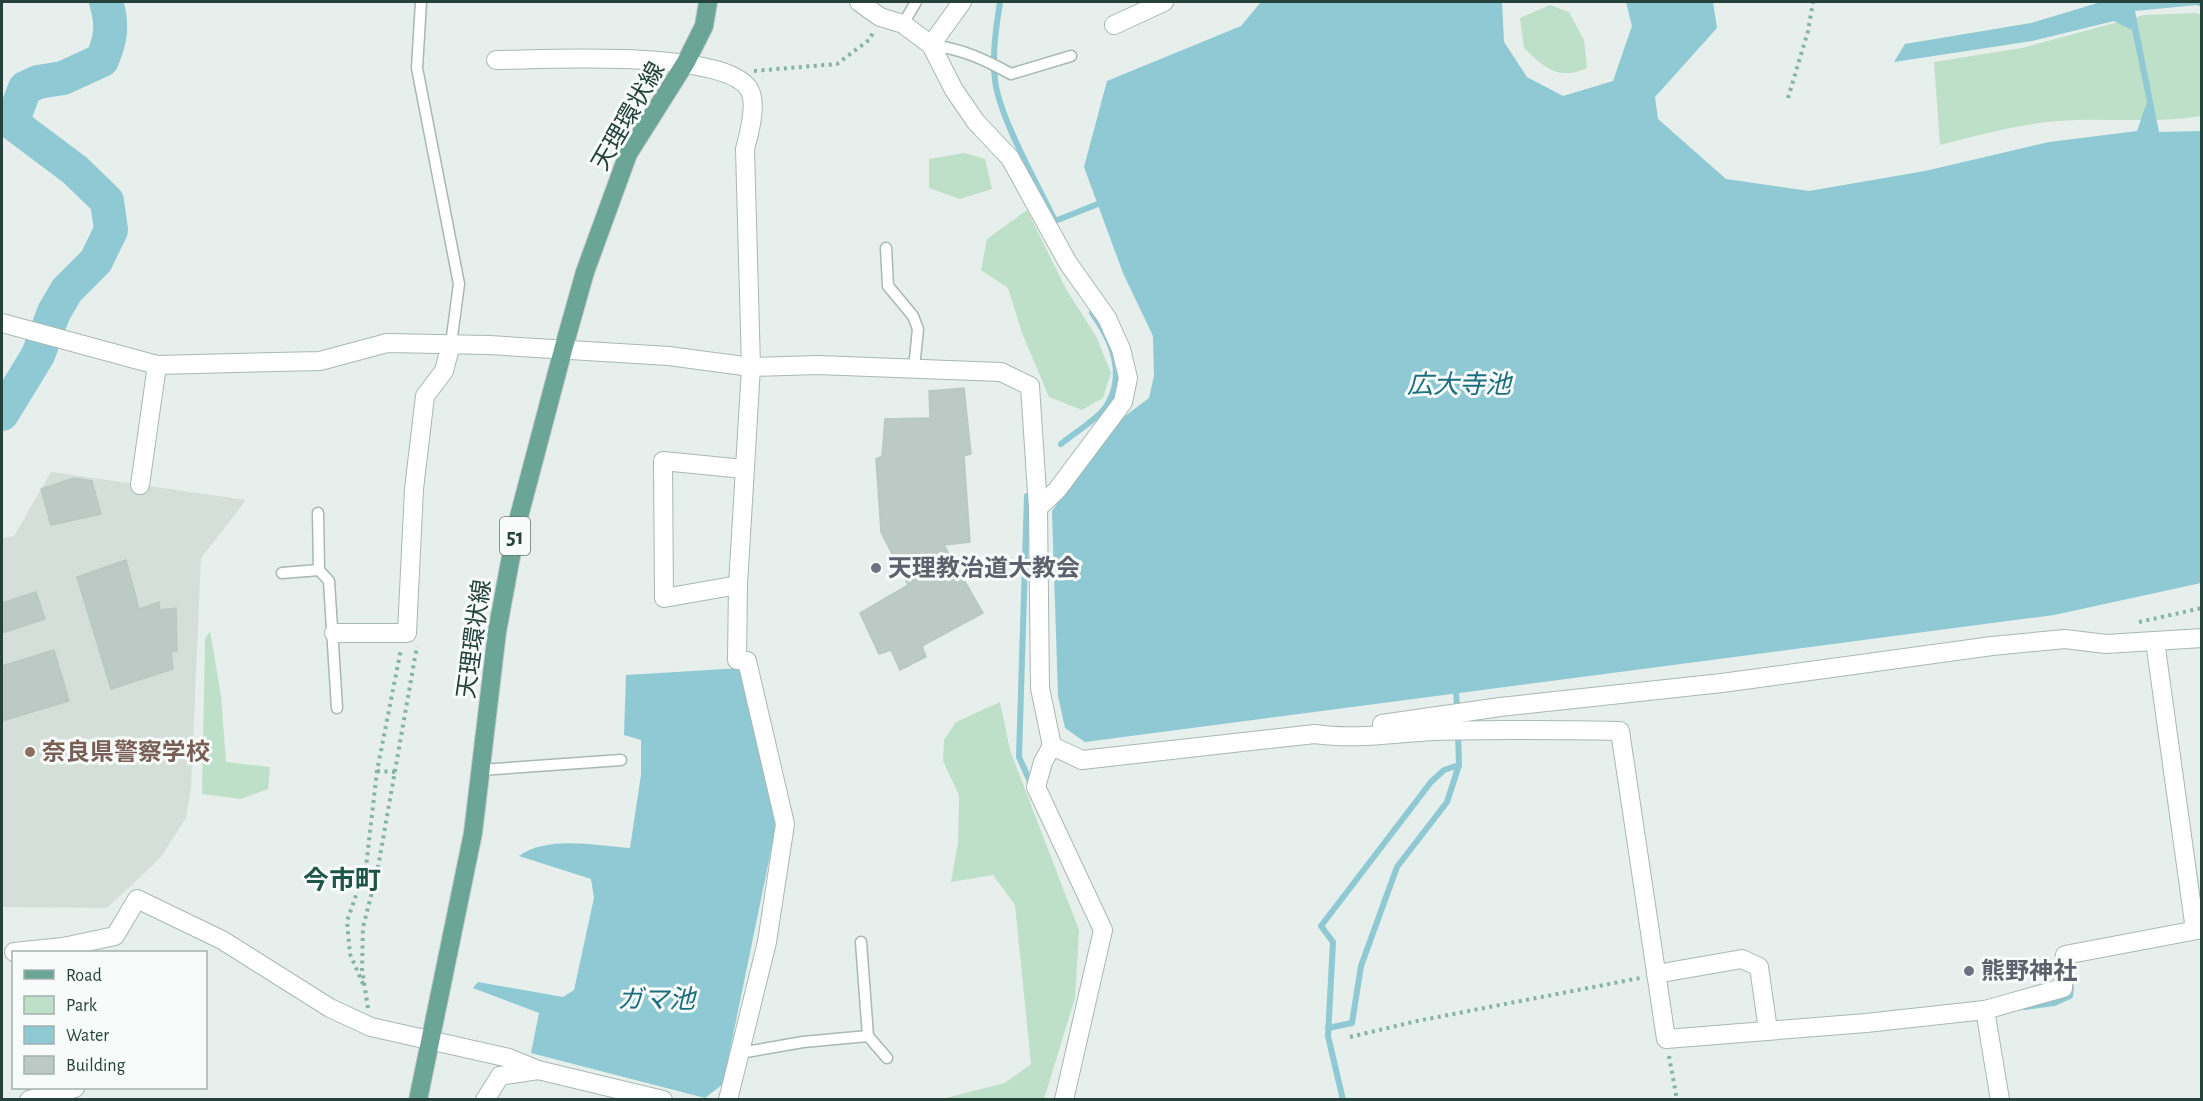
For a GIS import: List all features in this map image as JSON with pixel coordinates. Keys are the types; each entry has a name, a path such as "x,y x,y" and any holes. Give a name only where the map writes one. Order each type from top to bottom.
{"main road":[{"name":"天理環状線","path":"418,1100 473,832 497,632 517,524 562,350 585,272 628,154 686,62 704,26 708,2"}],"street":[{"path":"860,2 880,16 903,24 931,45 954,90 976,122 1010,158 1068,264 1107,318 1121,349 1128,378 1123,402 1057,490 1038,508"},
{"path":"931,45 962,2"},
{"path":"1114,25 1164,2"},
{"path":"496,60 686,62 738,78 750,91 752,124 745,149 752,367 738,585 737,660 747,661 784,824 767,942 728,1100"},
{"path":"2,323 30,329 67,343 157,365 320,361 387,344 451,344 669,356 752,367 817,365 1001,372 1030,386 1038,508 1040,688 1052,746 1043,762 1036,787 1103,930 1064,1100"},
{"path":"334,633 407,633 414,489 425,396 444,371 451,344"},
{"path":"140,484 157,365"},
{"path":"738,585 664,598 663,461 744,469"},
{"path":"1052,746 1082,760 1315,734 1500,707 1722,683 1992,646 2065,639 2106,644 2202,638"},
{"path":"1315,734 1341,738 1433,731 1540,729 1620,731 1666,1039 1866,1023 1985,1010 2063,988 2065,955 2198,930 2155,641"},
{"path":"47,951 63,950 115,936 137,899 222,940 330,1008 371,1027 509,1058 538,1070 663,1100"},
{"path":"1656,974 1742,958 1760,966 1768,1030"},
{"path":"1985,1010 2000,1100"},
{"path":"485,1100 500,1076 538,1070"},
{"path":"40,1098 72,1089"}],"lane":[{"path":"421,2 417,68 459,284 451,344"},
{"path":"903,24 916,2"},
{"path":"931,45 958,49 985,59 1011,74 1071,56"},
{"path":"886,248 888,286 913,316 918,329 914,369"},
{"path":"318,513 319,570 329,581 329,615 334,633 337,708"},
{"path":"282,573 319,570"},
{"path":"481,770 621,760"},
{"path":"861,942 868,1036 887,1058"},
{"path":"740,1053 803,1042 868,1036"}],"path":[{"path":"1788,98 1808,31 1813,2"},
{"path":"738,78 751,72 837,64 869,40 880,16"},
{"path":"365,990 350,954 347,921 366,867 377,771 402,644 407,633 419,630 377,873 363,927 362,969 371,1027"},
{"path":"377,771 395,772"},
{"path":"1350,1037 1417,1021 1656,974"},
{"path":"1666,1039 1677,1100"}],"shaded area":[{"path":"51,472 246,500 201,558 191,787 186,818 161,857 107,908 2,907 2,538 14,536"}],"green space":[{"path":"1550,5 1569,12 1584,40 1587,68 1577,72 1560,73 1546,67 1524,48 1520,18"},
{"path":"2196,13 2201,15 2201,116 2166,120 2043,122 1940,145 1934,62 2022,48 2144,15"},
{"path":"964,153 985,159 992,189 960,199 929,188 929,159"},
{"path":"1027,210 1066,289 1096,336 1111,373 1103,398 1082,410 1049,397 1022,333 1008,288 981,270 987,239"},
{"path":"210,631 221,696 226,762 270,767 268,789 241,799 202,794 205,639"},
{"path":"1000,702 1010,750 1079,930 1075,998 1044,1099 942,1099 1005,1083 1031,1064 1015,905 993,875 951,882 958,843 959,795 943,761 944,740 956,722"}],"water":[{"name":"広大寺池","path":"1261,2 1502,2 1504,42 1527,77 1563,96 1613,81 1632,26 1626,2 1713,2 1717,28 1655,97 1658,119 1726,179 1809,191 1925,171 2049,142 2137,131 2147,102 2132,30 2114,21 2032,41 1894,62 1905,44 2031,23 2101,2 2201,2 2201,7 2197,5 2135,11 2159,132 2201,131 2201,583 2054,615 1085,742 1065,728 1058,696 1052,511 1113,425 1149,398 1154,376 1153,336 1123,273 1084,167 1107,81 1241,26"},
{"name":"ガマ池","path":"742,668 776,826 723,1084 705,1098 531,1053 539,1013 473,988 478,982 563,997 574,990 594,898 591,879 519,856 544,846 558,844 573,843 630,848 641,775 641,740 624,735 626,675"}],"building":[{"path":"964,388 971,454 964,456 970,542 944,545 983,613 922,646 926,657 900,670 891,650 879,654 860,613 908,585 881,532 876,459 882,456 885,419 930,418 929,391"},
{"path":"74,478 92,481 101,514 51,525 41,489"},
{"path":"126,560 139,609 159,602 160,610 176,608 177,651 171,652 173,669 111,689 77,577"},
{"path":"36,592 45,619 2,633 2,603"},
{"path":"54,650 69,701 2,721 2,666"}],"waterway":[{"path":"2,414 38,355 54,312 67,290 96,261 111,230 107,201 75,170 15,125 16,112 25,88 38,82 63,78 102,60 110,31 110,17 106,2"},
{"path":"1000,2 994,60 998,95 1011,131 1055,221 1103,202"},
{"path":"1061,444 1101,413 1112,396 1115,384 1115,359 1106,336 1092,313"},
{"path":"1027,496 1019,757 1032,786"},
{"path":"1456,686 1457,712"},
{"path":"1328,1028 1352,1023 1361,966 1397,867 1447,802 1459,765 1458,731"},
{"path":"1343,1100 1328,1036 1333,942 1321,926 1431,782 1444,770 1459,765"},
{"path":"2025,1007 2054,1003 2070,996 2071,987"}],"place":[{"name":"天理教治道大教会","path":"876,568"},
{"name":"奈良県警察学校","path":"30,752"},
{"name":"熊野神社","path":"1969,971"}],"district":[{"name":"今市町","path":"342,880"}]}
